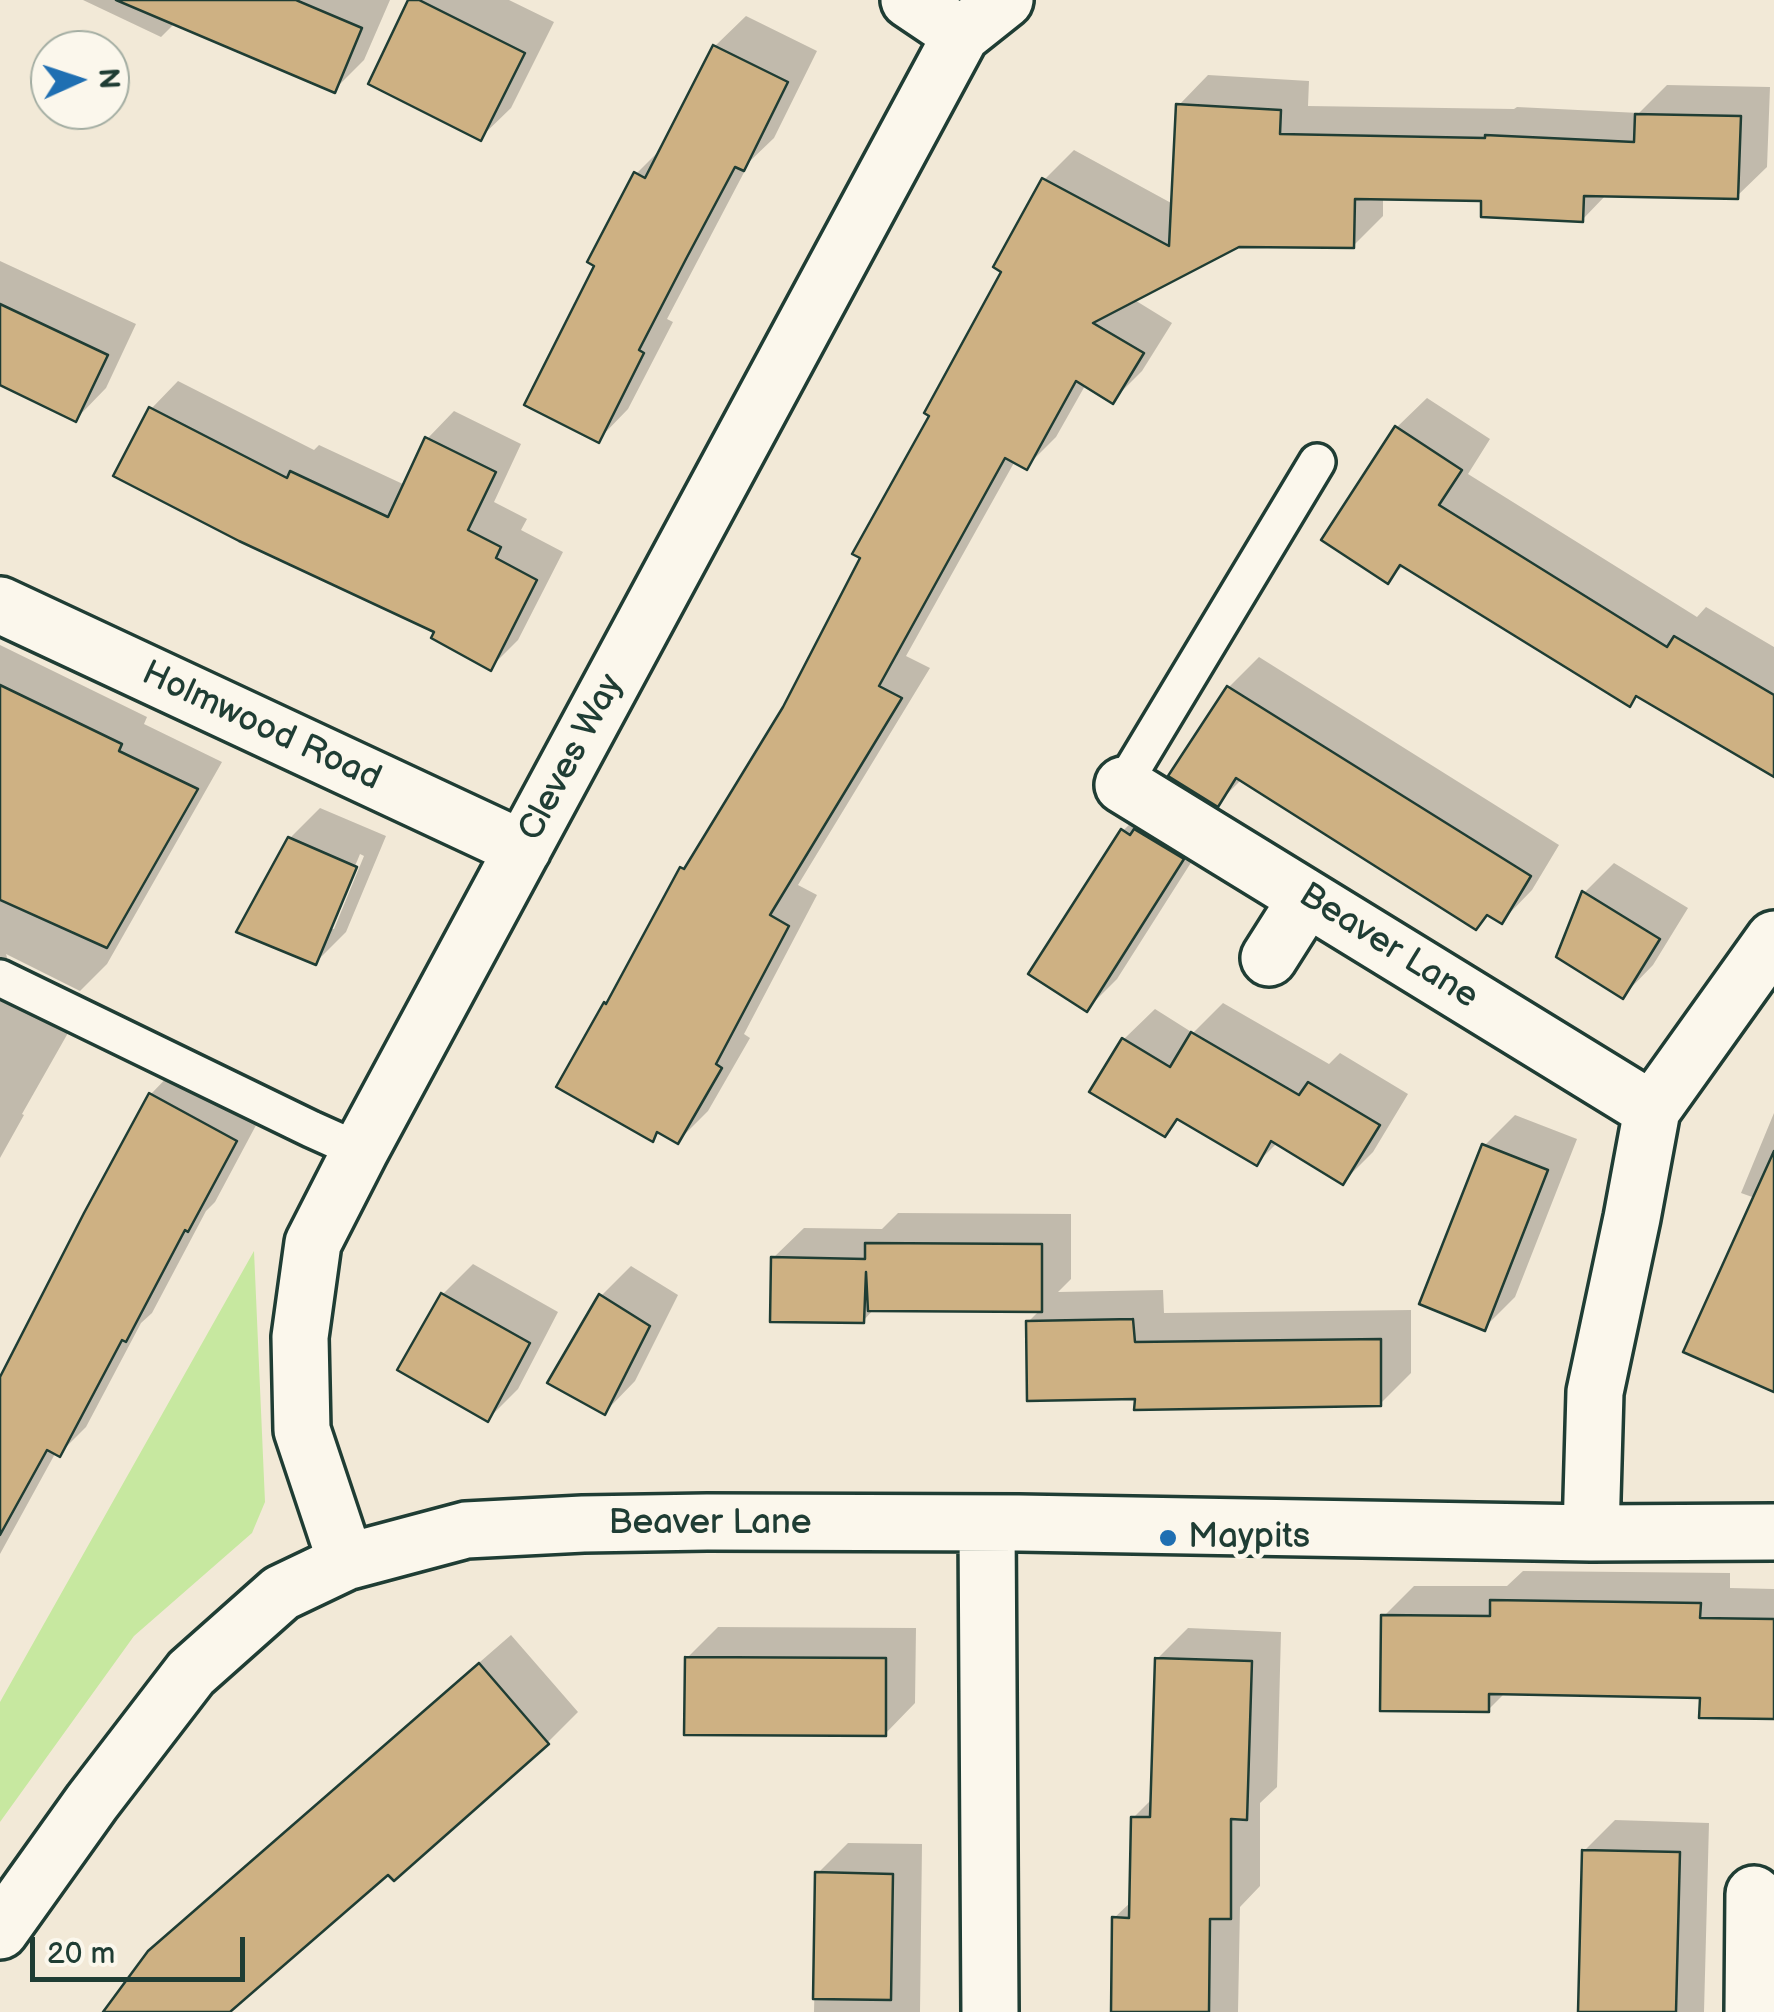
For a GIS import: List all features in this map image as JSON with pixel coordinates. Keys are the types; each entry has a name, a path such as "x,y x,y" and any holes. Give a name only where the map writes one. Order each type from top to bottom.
{"street":[{"path":"909,0 961,36"},
{"name":"Cleves Way","path":"346,1562 302,1430 300,1337 314,1243 961,36 1005,0"},
{"name":"Holmwood Road","path":"0,604 523,849"},
{"name":"Beaver Lane","path":"1123,785 1652,1110"},
{"path":"1269,958 1306,898"},
{"path":"1592,1532 1595,1392 1652,1110 1774,939"},
{"name":"Beaver Lane","path":"0,1931 191,1673 282,1593 346,1562 466,1530 707,1522 1774,1532"},
{"path":"987,1524 990,2012"},
{"path":"1752,2012 1754,1894"}],"lane":[{"path":"1123,785 1317,462"},
{"path":"0,978 360,1151"}],"green space":[{"path":"254,1251 265,1502 252,1533 134,1636 0,1822 0,1702"}],"building":[{"path":"116,0 296,0 362,28 335,93"},
{"path":"408,0 419,0 525,53 481,141 368,84"},
{"path":"713,45 788,82 744,171 735,167 686,259 639,350 644,353 599,443 524,405 594,266 587,262 634,172 645,178"},
{"path":"1176,104 1281,110 1280,134 1485,135 1634,142 1635,114 1741,116 1738,199 1584,196 1583,222 1481,217 1481,201 1355,199 1354,248 1239,247 1093,323 1144,353 1113,404 1076,381 1027,470 1005,458 879,686 902,698 770,915 789,926 716,1064 722,1068 678,1144 657,1132 653,1142 556,1087 680,867 684,869 783,707 860,558 852,554 929,416 924,413 1001,272 993,267 1042,178 1169,246"},
{"path":"0,304 108,355 76,422 0,385"},
{"path":"149,407 287,478 290,471 388,517 425,437 496,472 468,530 501,547 496,558 537,580 491,671 431,638 434,632 239,541 113,476"},
{"path":"1395,426 1462,470 1439,505 1667,647 1674,636 1774,695 1774,777 1636,696 1630,707 1400,565 1388,584 1321,540"},
{"path":"0,685 122,744 119,751 198,789 107,948 0,900"},
{"path":"1227,686 1531,876 1502,924 1487,915 1476,930 1236,778 1218,807 1168,776"},
{"path":"1121,829 1130,835 1134,829 1184,859 1087,1012 1028,974"},
{"path":"288,837 357,867 316,965 236,932"},
{"path":"1582,891 1660,939 1623,999 1556,957"},
{"path":"1191,1032 1299,1095 1308,1082 1380,1125 1343,1185 1271,1141 1257,1166 1177,1119 1165,1137 1089,1092 1122,1038 1170,1067"},
{"path":"149,1093 237,1141 126,1342 122,1340 60,1457 47,1450 0,1535 0,1377"},
{"path":"1482,1144 1548,1170 1485,1331 1419,1304"},
{"path":"1774,1151 1774,1392 1683,1352"},
{"path":"865,1243 1042,1244 1042,1312 868,1311 866,1272 864,1323 770,1322 771,1257 865,1259"},
{"path":"441,1293 530,1343 488,1422 397,1370"},
{"path":"599,1294 650,1326 605,1415 547,1383"},
{"path":"1133,1319 1135,1342 1381,1339 1381,1406 1134,1410 1135,1399 1027,1401 1026,1321"},
{"path":"1490,1600 1701,1603 1700,1618 1774,1619 1774,1719 1699,1718 1700,1698 1489,1694 1489,1712 1380,1711 1381,1615 1490,1616"},
{"path":"685,1657 886,1658 886,1736 684,1735"},
{"path":"1155,1658 1252,1661 1247,1820 1231,1819 1231,1919 1210,1919 1209,2012 1111,2012 1112,1917 1129,1918 1131,1817 1150,1817"},
{"path":"479,1663 549,1744 394,1881 388,1875 230,2012 103,2012 148,1951"},
{"path":"1582,1850 1680,1852 1676,2012 1578,2012"},
{"path":"815,1872 893,1874 891,2000 813,1999"}],"place":[{"name":"Maypits","path":"1168,1538"}]}
